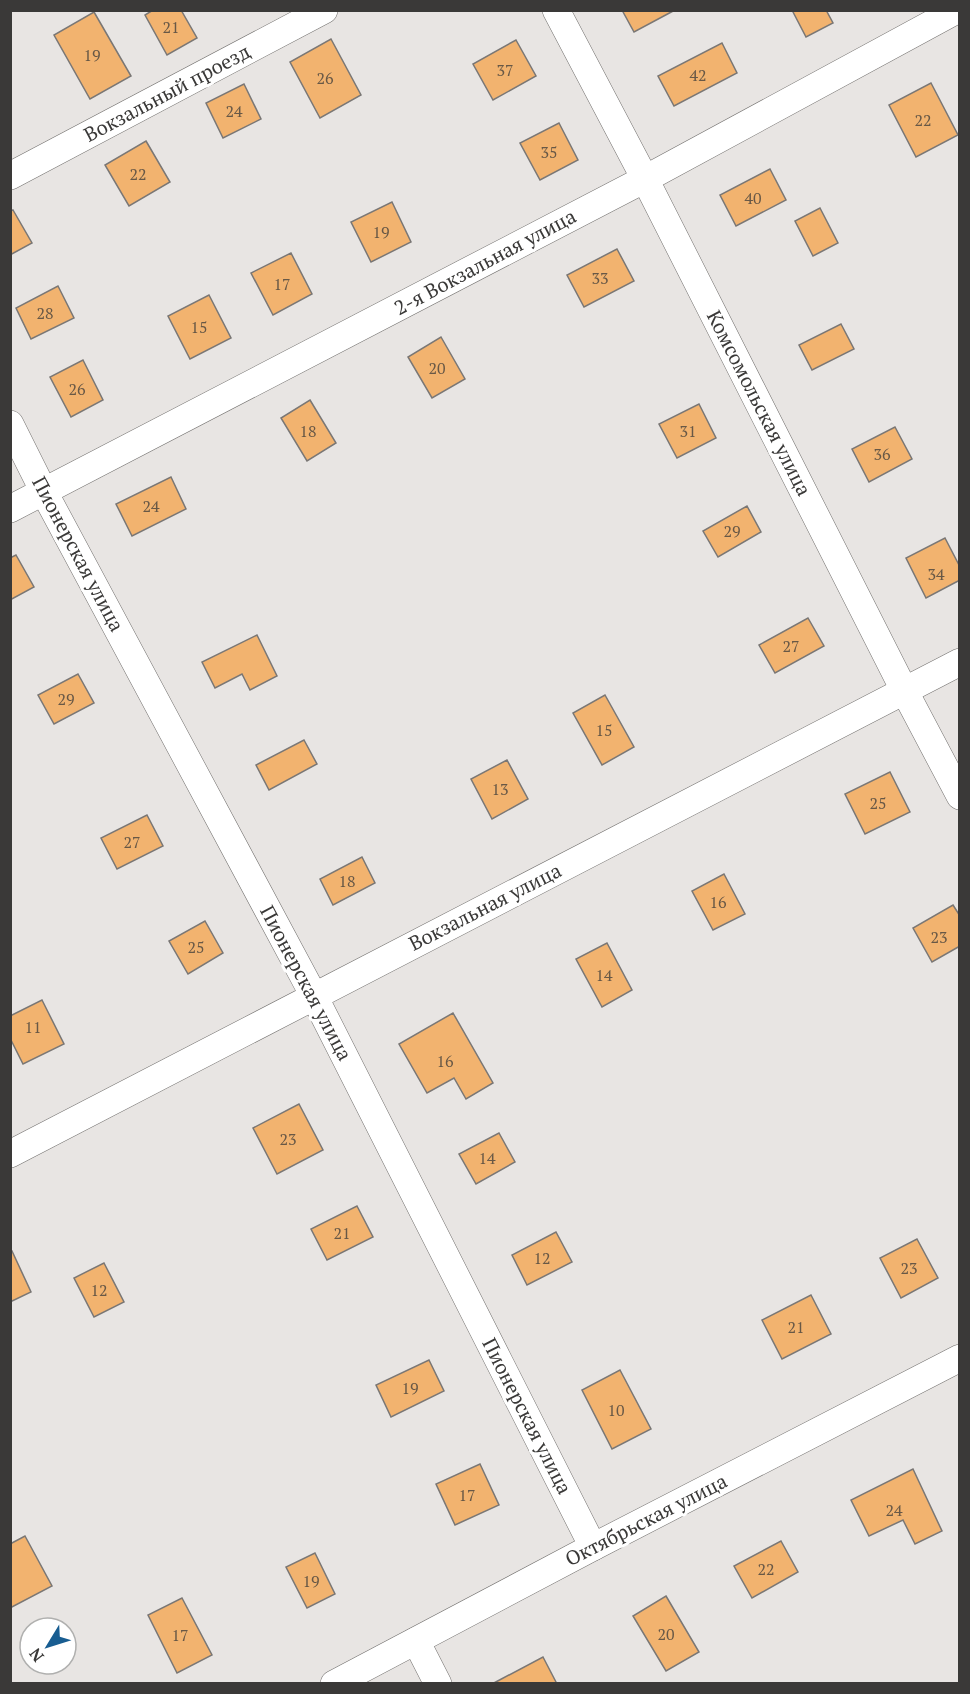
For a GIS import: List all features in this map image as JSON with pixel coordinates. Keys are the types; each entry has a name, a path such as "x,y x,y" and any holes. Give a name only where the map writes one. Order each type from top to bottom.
{"street":[{"name":"Вокзальный проезд","path":"10,176 324,10"},
{"name":"Комсомольская улица","path":"556,10 645,179 960,796"},
{"name":"2-я Вокзальная улица","path":"10,509 645,179 957,10"},
{"name":"Пионерская улица","path":"10,424 44,492 314,996 593,1547"},
{"name":"Вокзальная улица","path":"10,1154 960,662"},
{"name":"Октябрьская улица","path":"334,1683 960,1358"},
{"path":"416,1641 438,1683"}],"building":[{"path":"153,10 181,10 197,38 167,55 145,15"},
{"path":"622,10 675,10 634,32"},
{"path":"792,10 826,10 833,23 806,37"},
{"path":"94,12 131,76 90,99 54,35"},
{"path":"331,39 361,95 320,118 290,62"},
{"path":"516,40 536,76 493,100 473,64"},
{"path":"722,43 737,73 674,106 658,76"},
{"path":"931,83 958,135 916,157 889,105"},
{"path":"244,84 261,119 223,138 206,103"},
{"path":"559,123 578,160 540,180 520,143"},
{"path":"146,141 170,182 129,206 105,165"},
{"path":"770,169 786,200 736,226 720,195"},
{"path":"392,202 411,242 371,262 351,222"},
{"path":"820,208 838,243 813,256 795,221"},
{"path":"13,210 32,243 10,255 10,211"},
{"path":"617,249 634,281 584,307 567,275"},
{"path":"291,253 312,294 273,315 251,273"},
{"path":"58,286 74,318 31,339 16,308"},
{"path":"209,295 231,338 190,359 168,316"},
{"path":"841,324 854,349 812,370 799,345"},
{"path":"441,337 465,379 432,398 408,357"},
{"path":"83,360 103,400 71,417 50,377"},
{"path":"310,400 336,443 307,461 281,418"},
{"path":"699,404 716,438 677,458 659,424"},
{"path":"895,427 912,459 869,482 852,449"},
{"path":"171,477 186,509 132,536 116,504"},
{"path":"747,506 761,532 718,557 703,531"},
{"path":"945,538 960,567 960,580 926,598 906,558"},
{"path":"16,555 34,587 10,600 10,558"},
{"path":"808,618 824,646 775,673 759,645"},
{"path":"257,635 277,676 250,690 242,674 215,688 202,662"},
{"path":"78,674 94,703 54,724 38,695"},
{"path":"605,695 634,747 602,765 573,713"},
{"path":"304,740 317,764 269,790 256,765"},
{"path":"507,760 528,799 492,819 471,779"},
{"path":"890,772 910,812 865,834 845,794"},
{"path":"147,815 163,846 117,869 101,838"},
{"path":"362,857 375,883 333,905 320,879"},
{"path":"724,874 745,914 713,930 692,891"},
{"path":"953,905 960,916 960,946 932,962 913,928"},
{"path":"205,921 223,953 188,974 169,941"},
{"path":"607,943 632,990 602,1007 576,959"},
{"path":"42,1000 64,1044 23,1064 10,1038 10,1016"},
{"path":"453,1013 493,1083 466,1099 454,1078 427,1093 399,1044"},
{"path":"299,1104 323,1150 277,1174 253,1128"},
{"path":"499,1133 515,1162 476,1184 459,1154"},
{"path":"357,1206 373,1237 327,1260 311,1229"},
{"path":"556,1232 572,1262 527,1285 512,1255"},
{"path":"917,1239 938,1278 901,1298 880,1258"},
{"path":"12,1251 31,1292 10,1302 10,1252"},
{"path":"104,1263 124,1302 94,1317 74,1278"},
{"path":"811,1295 831,1334 782,1359 762,1320"},
{"path":"429,1360 444,1391 391,1417 376,1385"},
{"path":"620,1370 651,1429 612,1449 582,1390"},
{"path":"480,1464 499,1505 455,1525 436,1484"},
{"path":"913,1469 942,1531 915,1544 903,1520 869,1536 851,1500"},
{"path":"25,1536 52,1586 10,1608 10,1544"},
{"path":"781,1541 798,1572 752,1598 734,1566"},
{"path":"315,1553 335,1594 307,1608 286,1567"},
{"path":"666,1596 699,1652 666,1671 633,1616"},
{"path":"182,1598 212,1655 177,1673 148,1615"},
{"path":"543,1657 557,1684 492,1684"}]}
